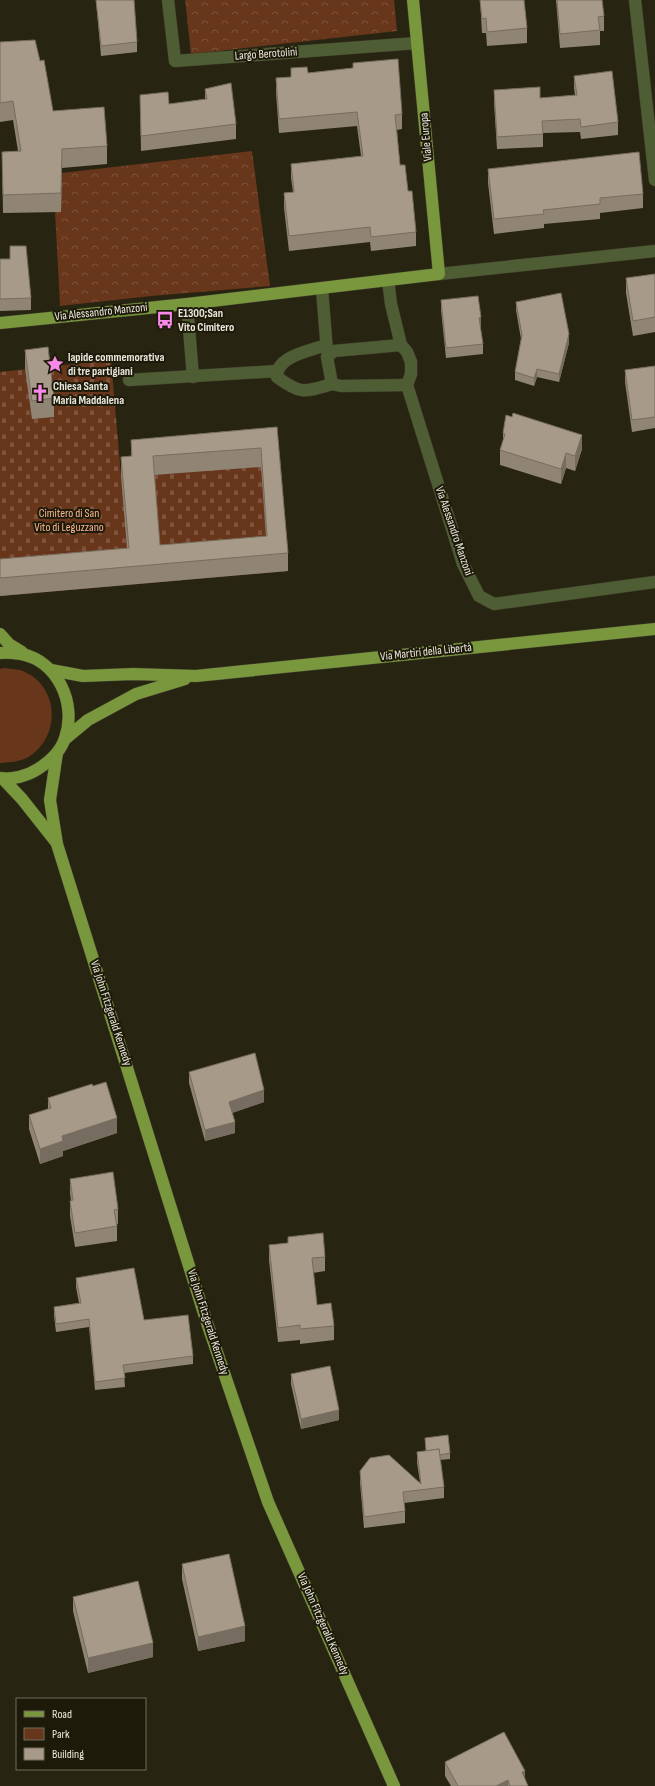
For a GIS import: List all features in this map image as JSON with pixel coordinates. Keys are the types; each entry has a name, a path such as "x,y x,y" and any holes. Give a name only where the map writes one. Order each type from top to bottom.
{"main road":[{"name":"Viale Europa","path":"413,0 439,274"},
{"name":"Via Alessandro Manzoni","path":"0,323 322,289 439,274"},
{"name":"Via Martiri della Libertà","path":"51,670 83,676 134,674 196,676 655,629"},
{"path":"0,634 9,644 51,670 62,685 68,702 69,721 65,738 57,753 46,764 33,773 18,778 1,778"},
{"path":"0,653 6,652 28,656"},
{"name":"Via Martiri della Libertà","path":"65,738 88,720 136,694 196,676"},
{"name":"Via John Fitzgerald Kennedy","path":"57,753 50,800 57,844 205,1318 268,1502 394,1786"},
{"name":"Via John Fitzgerald Kennedy","path":"1,778 22,799 57,844"}],"street":[{"name":"Largo Berotolini","path":"168,0 175,61 417,42"},
{"path":"635,0 655,180"},
{"name":"Via Alessandro Manzoni","path":"439,274 655,251"},
{"name":"Via Alessandro Manzoni","path":"388,280 391,304 401,345 407,352 411,362 411,374 407,385 463,564 479,596 494,604 655,582"},
{"path":"322,289 327,358 332,384"},
{"path":"187,304 193,377"},
{"path":"326,345 291,358 280,364 277,371 277,377 292,388 307,392 332,384 341,386 407,385"},
{"path":"327,358 334,351 401,345"},
{"path":"129,380 277,371"}],"green space":[{"path":"185,0 394,0 397,31 191,54"},
{"path":"252,151 270,286 151,296 60,306 53,174"},
{"name":"Cimitero di San Vito di Leguzzano","path":"111,360 121,476 277,446 288,571 0,596 0,372"},
{"path":"0,669 20,670 33,677 43,686 49,697 52,710 51,723 47,736 40,747 27,758 19,761 0,763"}],"building":[{"path":"96,0 134,0 137,42 101,46"},
{"path":"480,0 524,0 527,28 487,32 486,18 482,19"},
{"path":"557,0 602,0 604,16 598,17 600,30 560,34"},
{"path":"35,40 40,61 44,60 53,111 104,107 107,146 62,149 61,193 3,195 2,152 21,151 13,101 0,103 0,42"},
{"path":"398,59 402,114 395,115 400,165 405,165 408,191 412,191 416,232 371,237 370,227 289,236 284,193 294,192 291,164 363,156 357,112 279,119 276,78 291,77 291,68 307,67 308,73 353,68 353,63"},
{"path":"612,71 618,122 581,127 580,119 542,121 543,134 497,137 494,90 540,87 540,98 577,95 574,76"},
{"path":"231,83 236,124 141,136 140,95 168,92 169,104 207,99 205,89"},
{"path":"639,152 643,194 600,198 600,204 543,210 544,214 494,219 488,169"},
{"path":"10,246 26,246 31,298 0,299 0,259 10,259"},
{"path":"655,274 655,317 633,321 626,278"},
{"path":"561,293 569,334 559,374 537,369 534,378 515,372 522,335 516,302"},
{"path":"478,296 481,317 479,318 483,344 446,348 441,300"},
{"path":"48,347 54,398 32,401 25,350"},
{"path":"655,366 655,417 632,420 625,370"},
{"path":"513,413 582,435 575,456 566,453 561,469 500,450 505,434 503,433 506,415 512,417"},
{"path":"277,427 288,553 0,578 0,559 129,548 121,457 132,456 131,440","holes":["261,448 267,536 160,545 153,456"]},
{"path":"255,1053 264,1090 229,1102 235,1122 205,1130 189,1072"},
{"path":"106,1082 117,1118 62,1136 63,1141 40,1149 29,1115 51,1108 48,1098 92,1084 93,1086"},
{"path":"113,1172 118,1209 114,1210 117,1226 75,1233 70,1201 73,1200 70,1179"},
{"path":"323,1233 325,1257 312,1258 317,1305 331,1303 334,1326 300,1329 300,1325 278,1328 269,1245 288,1243 288,1237"},
{"path":"134,1268 144,1320 188,1315 193,1356 123,1365 125,1378 95,1382 89,1319 56,1324 54,1307 81,1303 76,1278"},
{"path":"330,1366 339,1410 301,1419 291,1374"},
{"path":"448,1435 450,1453 440,1455 439,1449 426,1451 425,1438"},
{"path":"439,1449 444,1487 403,1492 405,1511 364,1517 360,1471 370,1458 389,1455 421,1484 417,1452"},
{"path":"229,1554 245,1626 198,1637 182,1564"},
{"path":"138,1581 153,1643 88,1658 73,1597"},
{"path":"504,1732 525,1771 522,1772 528,1786 510,1786 508,1780 496,1786 458,1786 445,1762"}],"place":[{"name":"E1300;San Vito Cimitero","path":"165,320"},
{"name":"lapide commemorativa di tre partigiani","path":"55,364"},
{"name":"Chiesa Santa Maria Maddalena","path":"40,393"}]}
